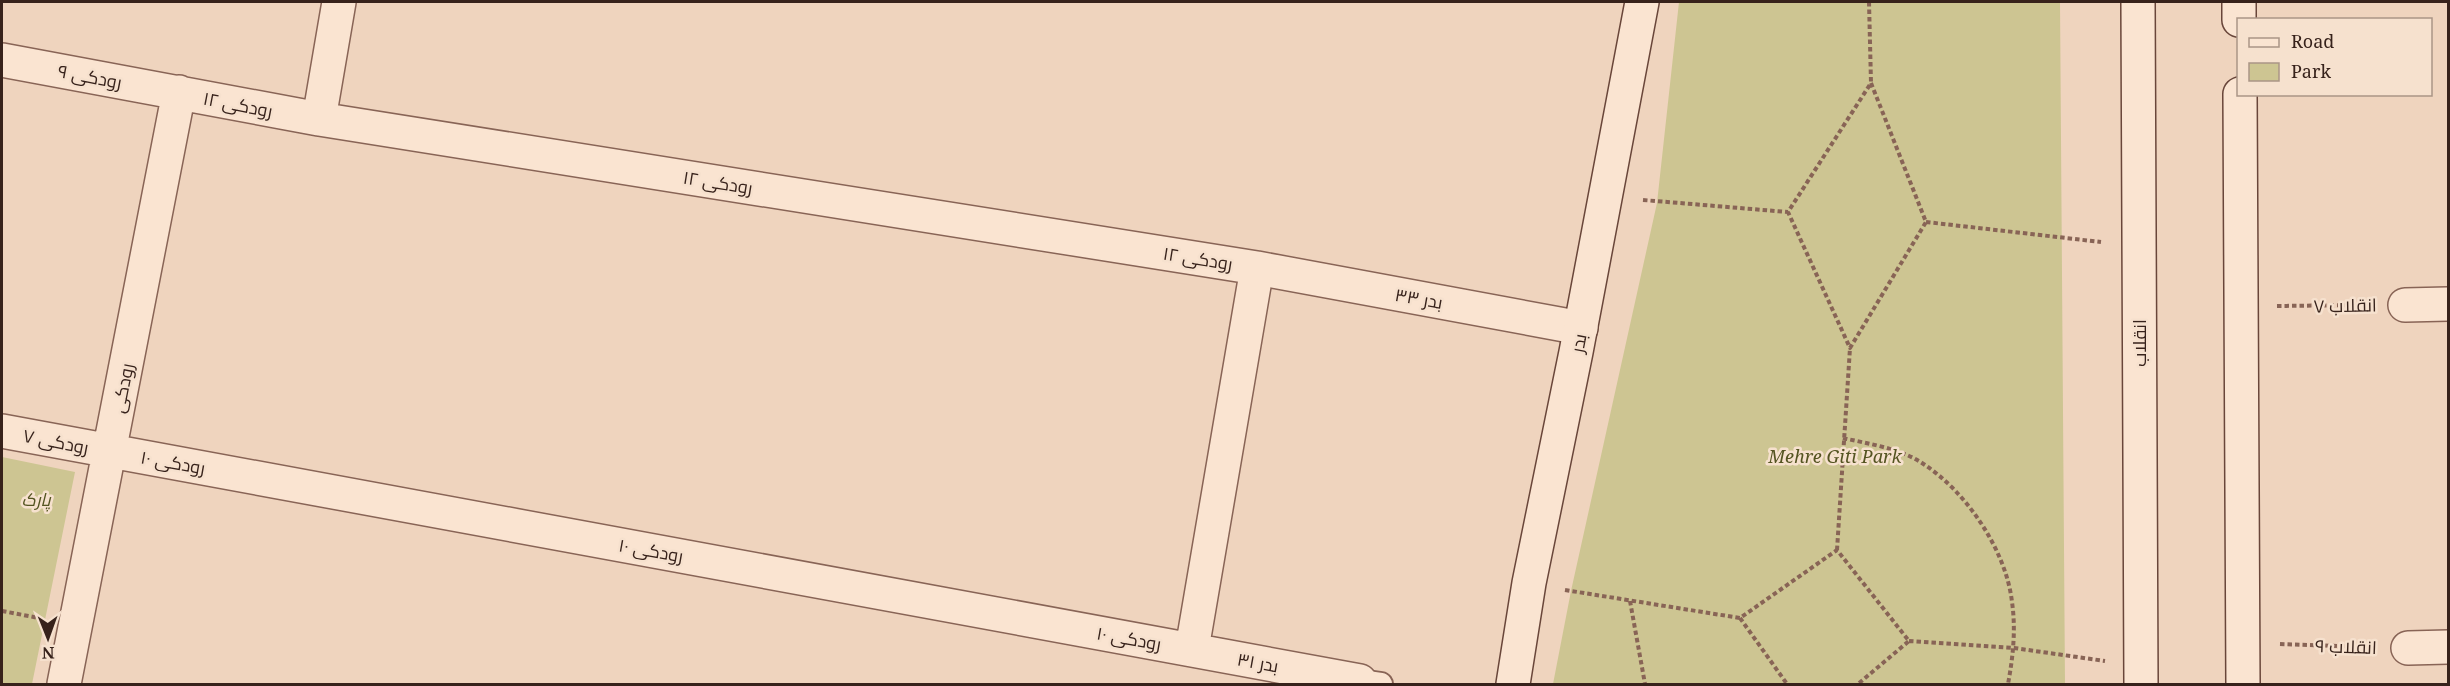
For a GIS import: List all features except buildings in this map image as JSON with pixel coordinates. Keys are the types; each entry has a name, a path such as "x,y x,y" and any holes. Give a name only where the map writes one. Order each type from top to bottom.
{"street":[{"path":"319,119 339,2"},
{"name":"بدر","path":"1513,684 1528,584 1581,328 1642,2"},
{"name":"انقلاب","path":"2138,2 2141,675"},
{"path":"2239,2 2239,18"},
{"name":"رودکی ۹","path":"2,60 179,92"},
{"name":"رودکی ۱۲","path":"179,92 319,119 1257,268"},
{"name":"رودکی","path":"64,684 179,92"},
{"path":"2240,96 2243,684"},
{"path":"1192,650 1257,268"},
{"name":"بدر ۳۳","path":"1257,268 1581,328"},
{"path":"2405,304 2448,304"},
{"name":"رودکی ۷","path":"2,431 110,451"},
{"name":"رودکی ۱۰","path":"110,451 1192,650"},
{"path":"2408,648 2448,647"},
{"name":"بدر ۳۱","path":"1192,650 1370,682"}],"path":[{"path":"1869,2 1871,83 1926,222"},
{"path":"1788,212 1871,83"},
{"path":"1605,194 1657,203 1788,212"},
{"path":"1788,212 1850,348"},
{"path":"1926,222 2139,246"},
{"path":"1909,641 1838,550 1850,348 1926,222"},
{"name":"انقلاب ۷","path":"2241,307 2405,304"},
{"path":"1843,438 1892,450 1922,462 1954,489 1982,522 2001,563 2012,600 2014,648 2008,684"},
{"path":"1528,584 1740,618 1838,550"},
{"path":"1630,601 1645,684"},
{"path":"1740,618 1787,684"},
{"path":"1858,684 1909,641 2014,648 2141,675"},
{"name":"انقلاب ۹","path":"2243,643 2408,648"}],"green space":[{"name":"Mehre Giti Park","path":"1679,2 2060,2 2065,684 1553,684 1571,591 1657,203"},
{"name":"پارک","path":"2,457 75,472 32,684 2,684"}]}
